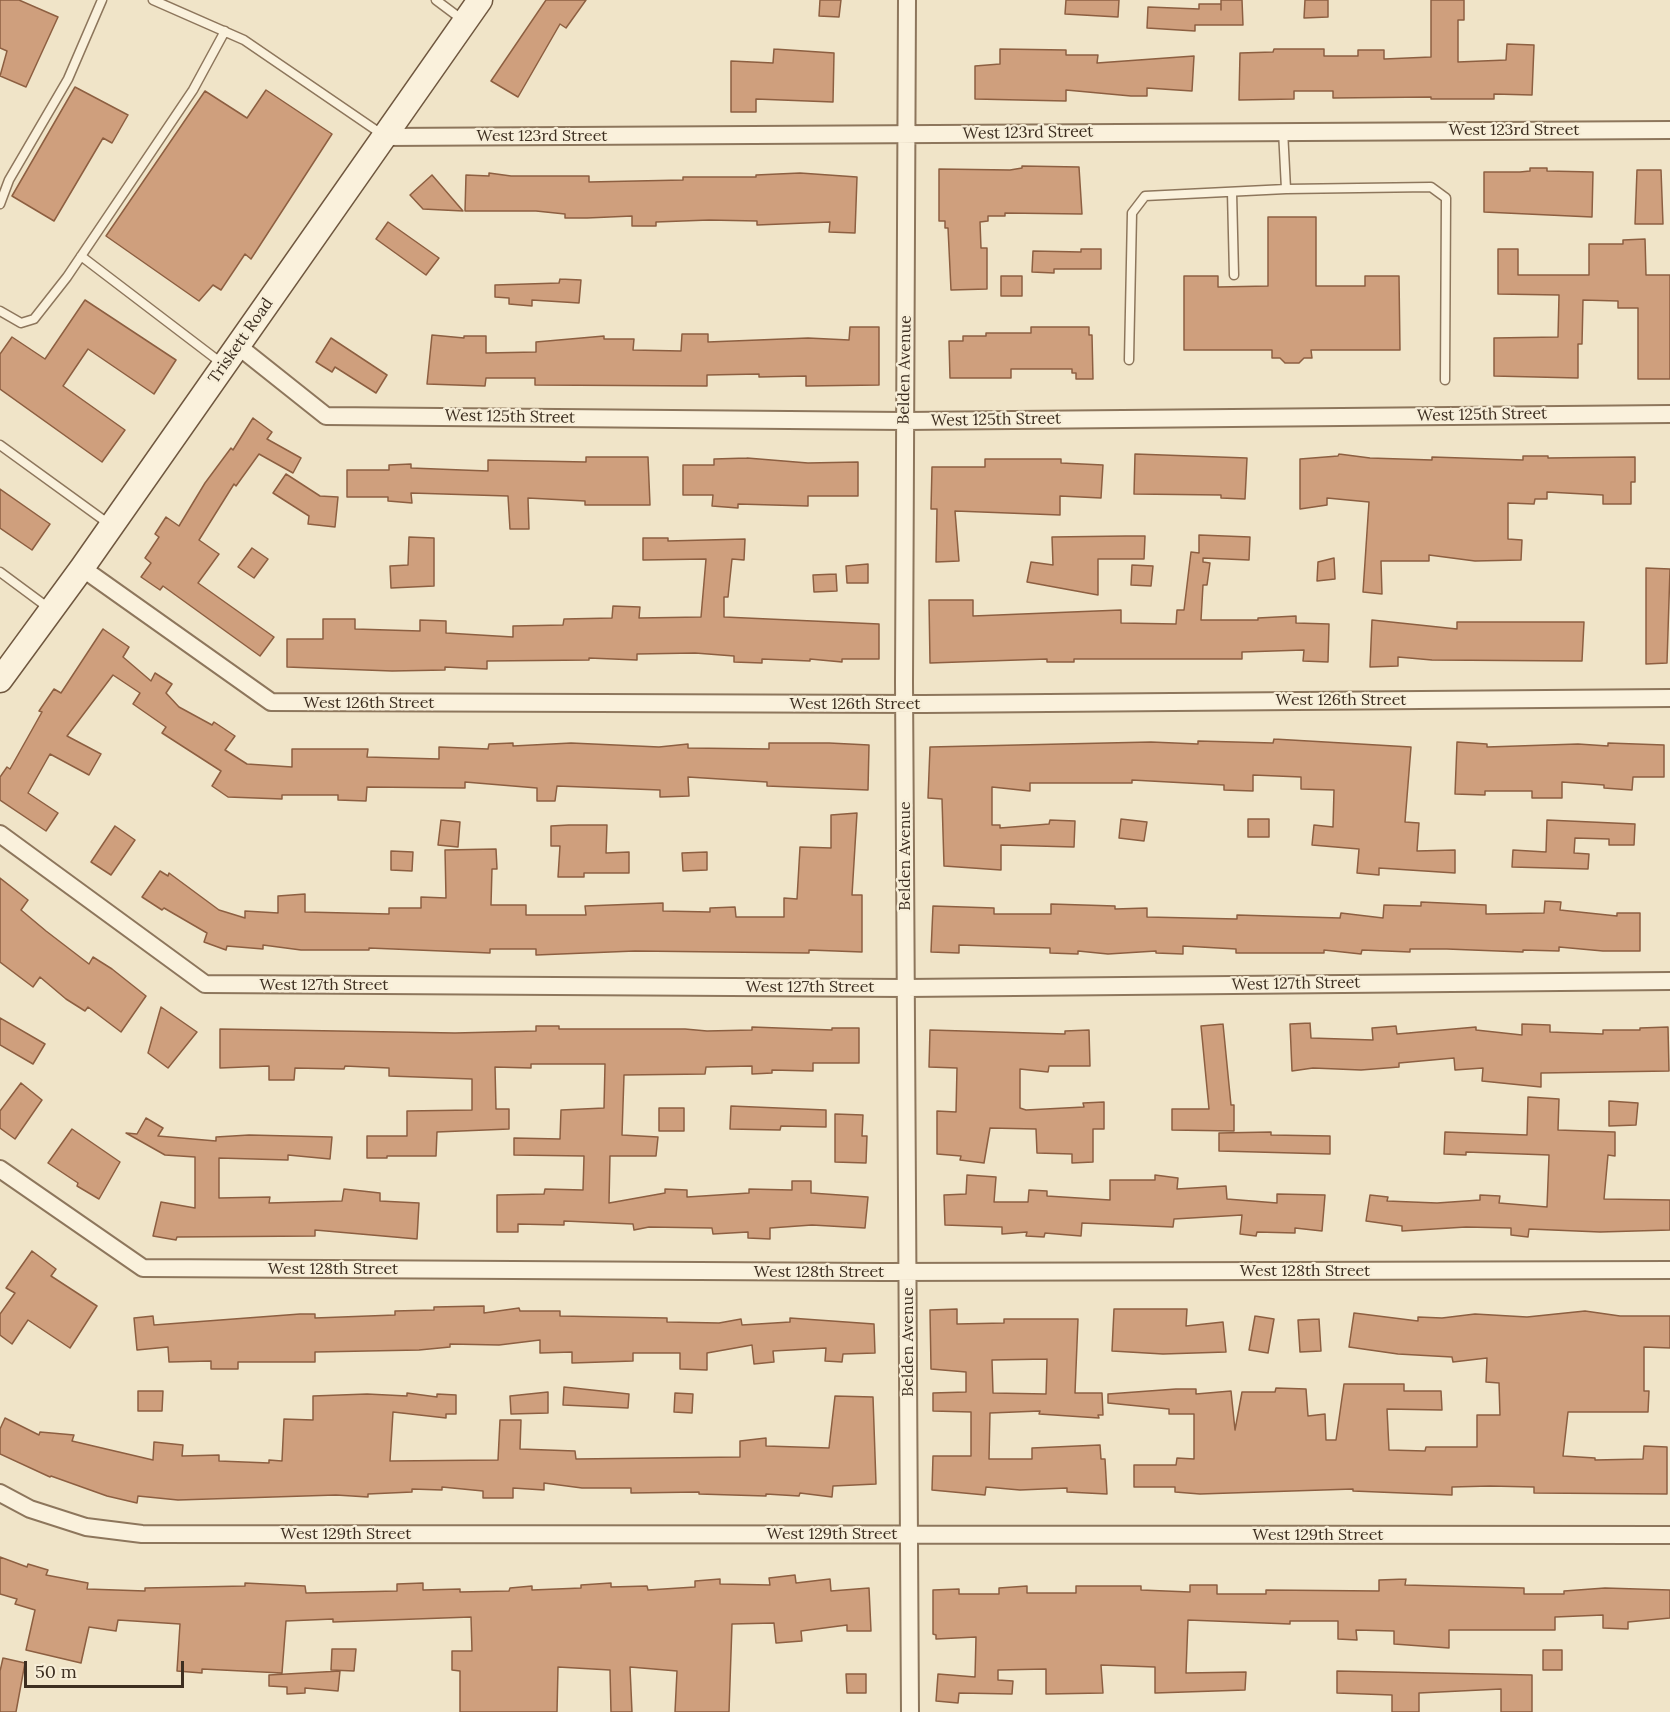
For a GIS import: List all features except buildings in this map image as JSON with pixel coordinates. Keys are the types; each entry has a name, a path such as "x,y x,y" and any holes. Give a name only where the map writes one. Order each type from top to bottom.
{"street":[{"name":"Triskett Road","path":"0,680 82,568 480,0"},
{"name":"Belden Avenue","path":"908,0 904,704 910,1712"},
{"name":"West 123rd Street","path":"386,137 1283,130 1670,130"},
{"name":"West 125th Street","path":"231,356 326,416 904,421 1670,414"},
{"name":"West 126th Street","path":"82,568 271,702 904,704 1670,698"},
{"name":"West 127th Street","path":"0,834 205,984 906,988 1670,981"},
{"name":"West 128th Street","path":"0,1169 143,1268 908,1272 1670,1270"},
{"name":"West 129th Street","path":"0,1493 30,1509 86,1527 142,1534 1670,1535"}],"lane":[{"path":"0,204 9,180 68,79 102,0"},
{"path":"153,0 244,40 386,137"},
{"path":"436,0 465,22"},
{"path":"0,311 21,323 34,319 81,256 193,90 225,31"},
{"path":"1283,130 1286,189"},
{"path":"1129,360 1132,213 1145,196 1286,189 1431,187 1446,198 1445,380"},
{"path":"1232,192 1234,276"},
{"path":"81,256 231,356"},
{"path":"0,446 111,526"},
{"path":"0,572 50,609"}]}
